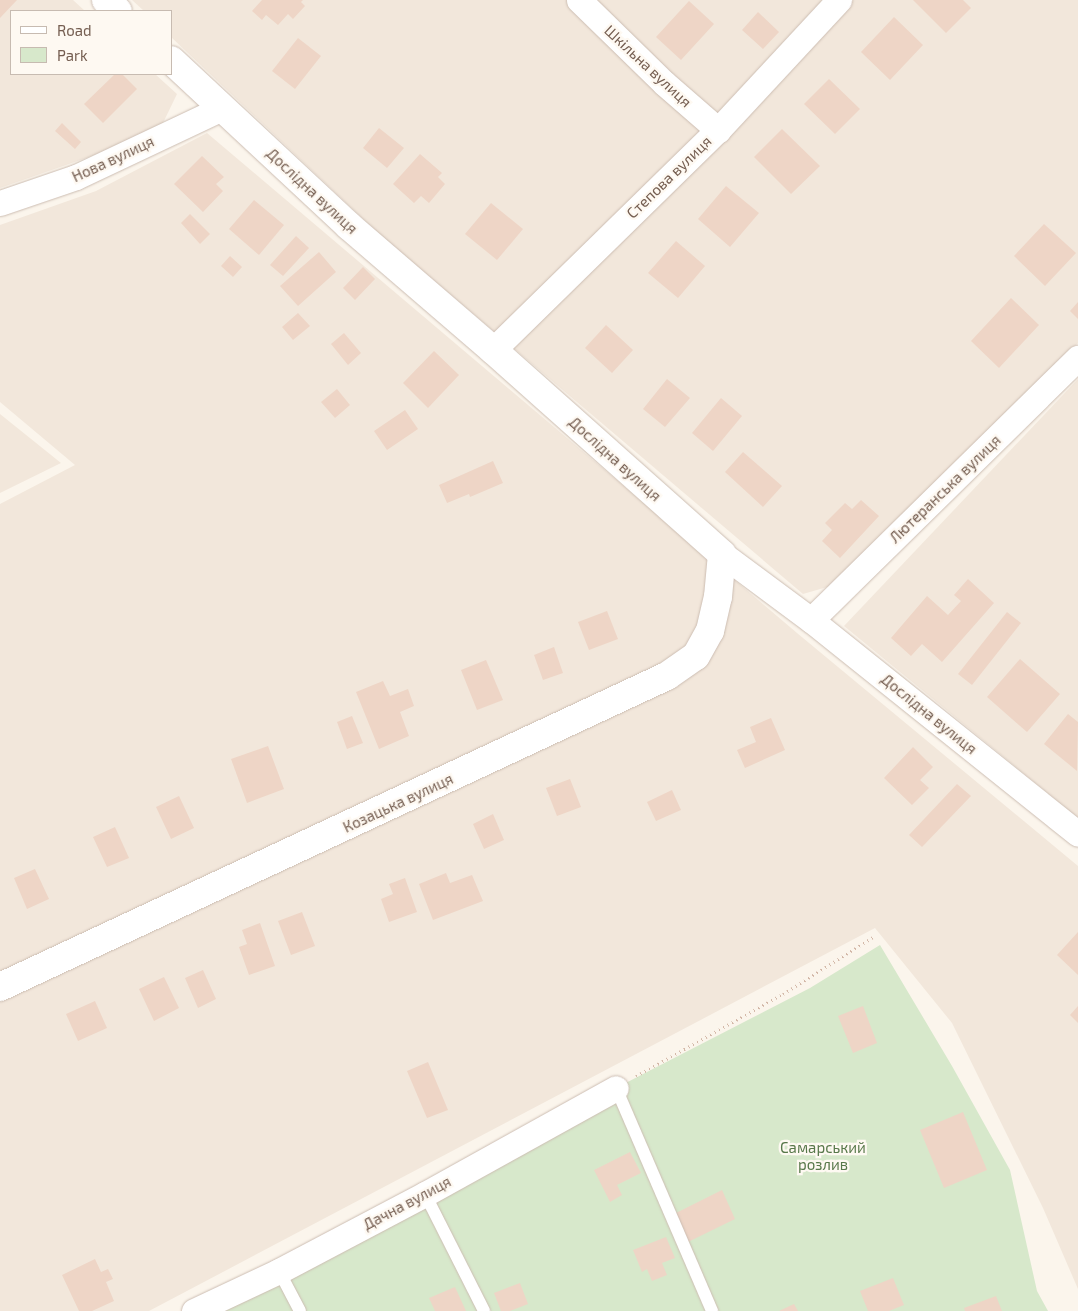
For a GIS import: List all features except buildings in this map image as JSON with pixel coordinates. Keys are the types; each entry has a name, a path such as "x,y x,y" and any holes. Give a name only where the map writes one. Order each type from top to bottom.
{"street":[{"path":"106,0 117,10"},
{"name":"Шкільна вулиця","path":"579,0 664,83 718,130"},
{"name":"Степова вулиця","path":"493,350 718,130 840,0"},
{"name":"Дослідна вулиця","path":"172,61 349,226 493,350 722,554 811,620 1078,834"},
{"name":"Нова вулиця","path":"0,203 76,177 222,108"},
{"name":"Лютеранська вулиця","path":"811,620 1078,358"},
{"name":"Козацька вулиця","path":"0,987 667,676 696,656 710,631 718,596 722,554"},
{"name":"Дачна вулиця","path":"194,1311 279,1271 425,1194 616,1088"}],"lane":[{"path":"616,1088 712,1311"},
{"path":"425,1194 484,1311"},
{"path":"279,1271 300,1311"}],"path":[{"path":"616,1088 783,994 873,937"}],"shaded area":[{"path":"0,0 73,0 84,10 10,10 10,75 156,75 177,94 162,125 112,149 0,188"},
{"path":"132,0 1078,0 1078,343 834,585 803,594 378,233 172,38 172,10 143,10"},
{"path":"207,133 797,633 1078,866 1078,1289 1043,1208 952,1023 875,928 149,1311 0,1311 0,504 75,465 0,402 0,225 96,191"},
{"path":"1078,379 1078,818 844,626"},
{"path":"0,414 61,463 0,493"}],"green space":[{"name":"Самарський розлив","path":"880,945 952,1066 1010,1170 1037,1291 1048,1311 205,1311 616,1088 810,988"}]}
